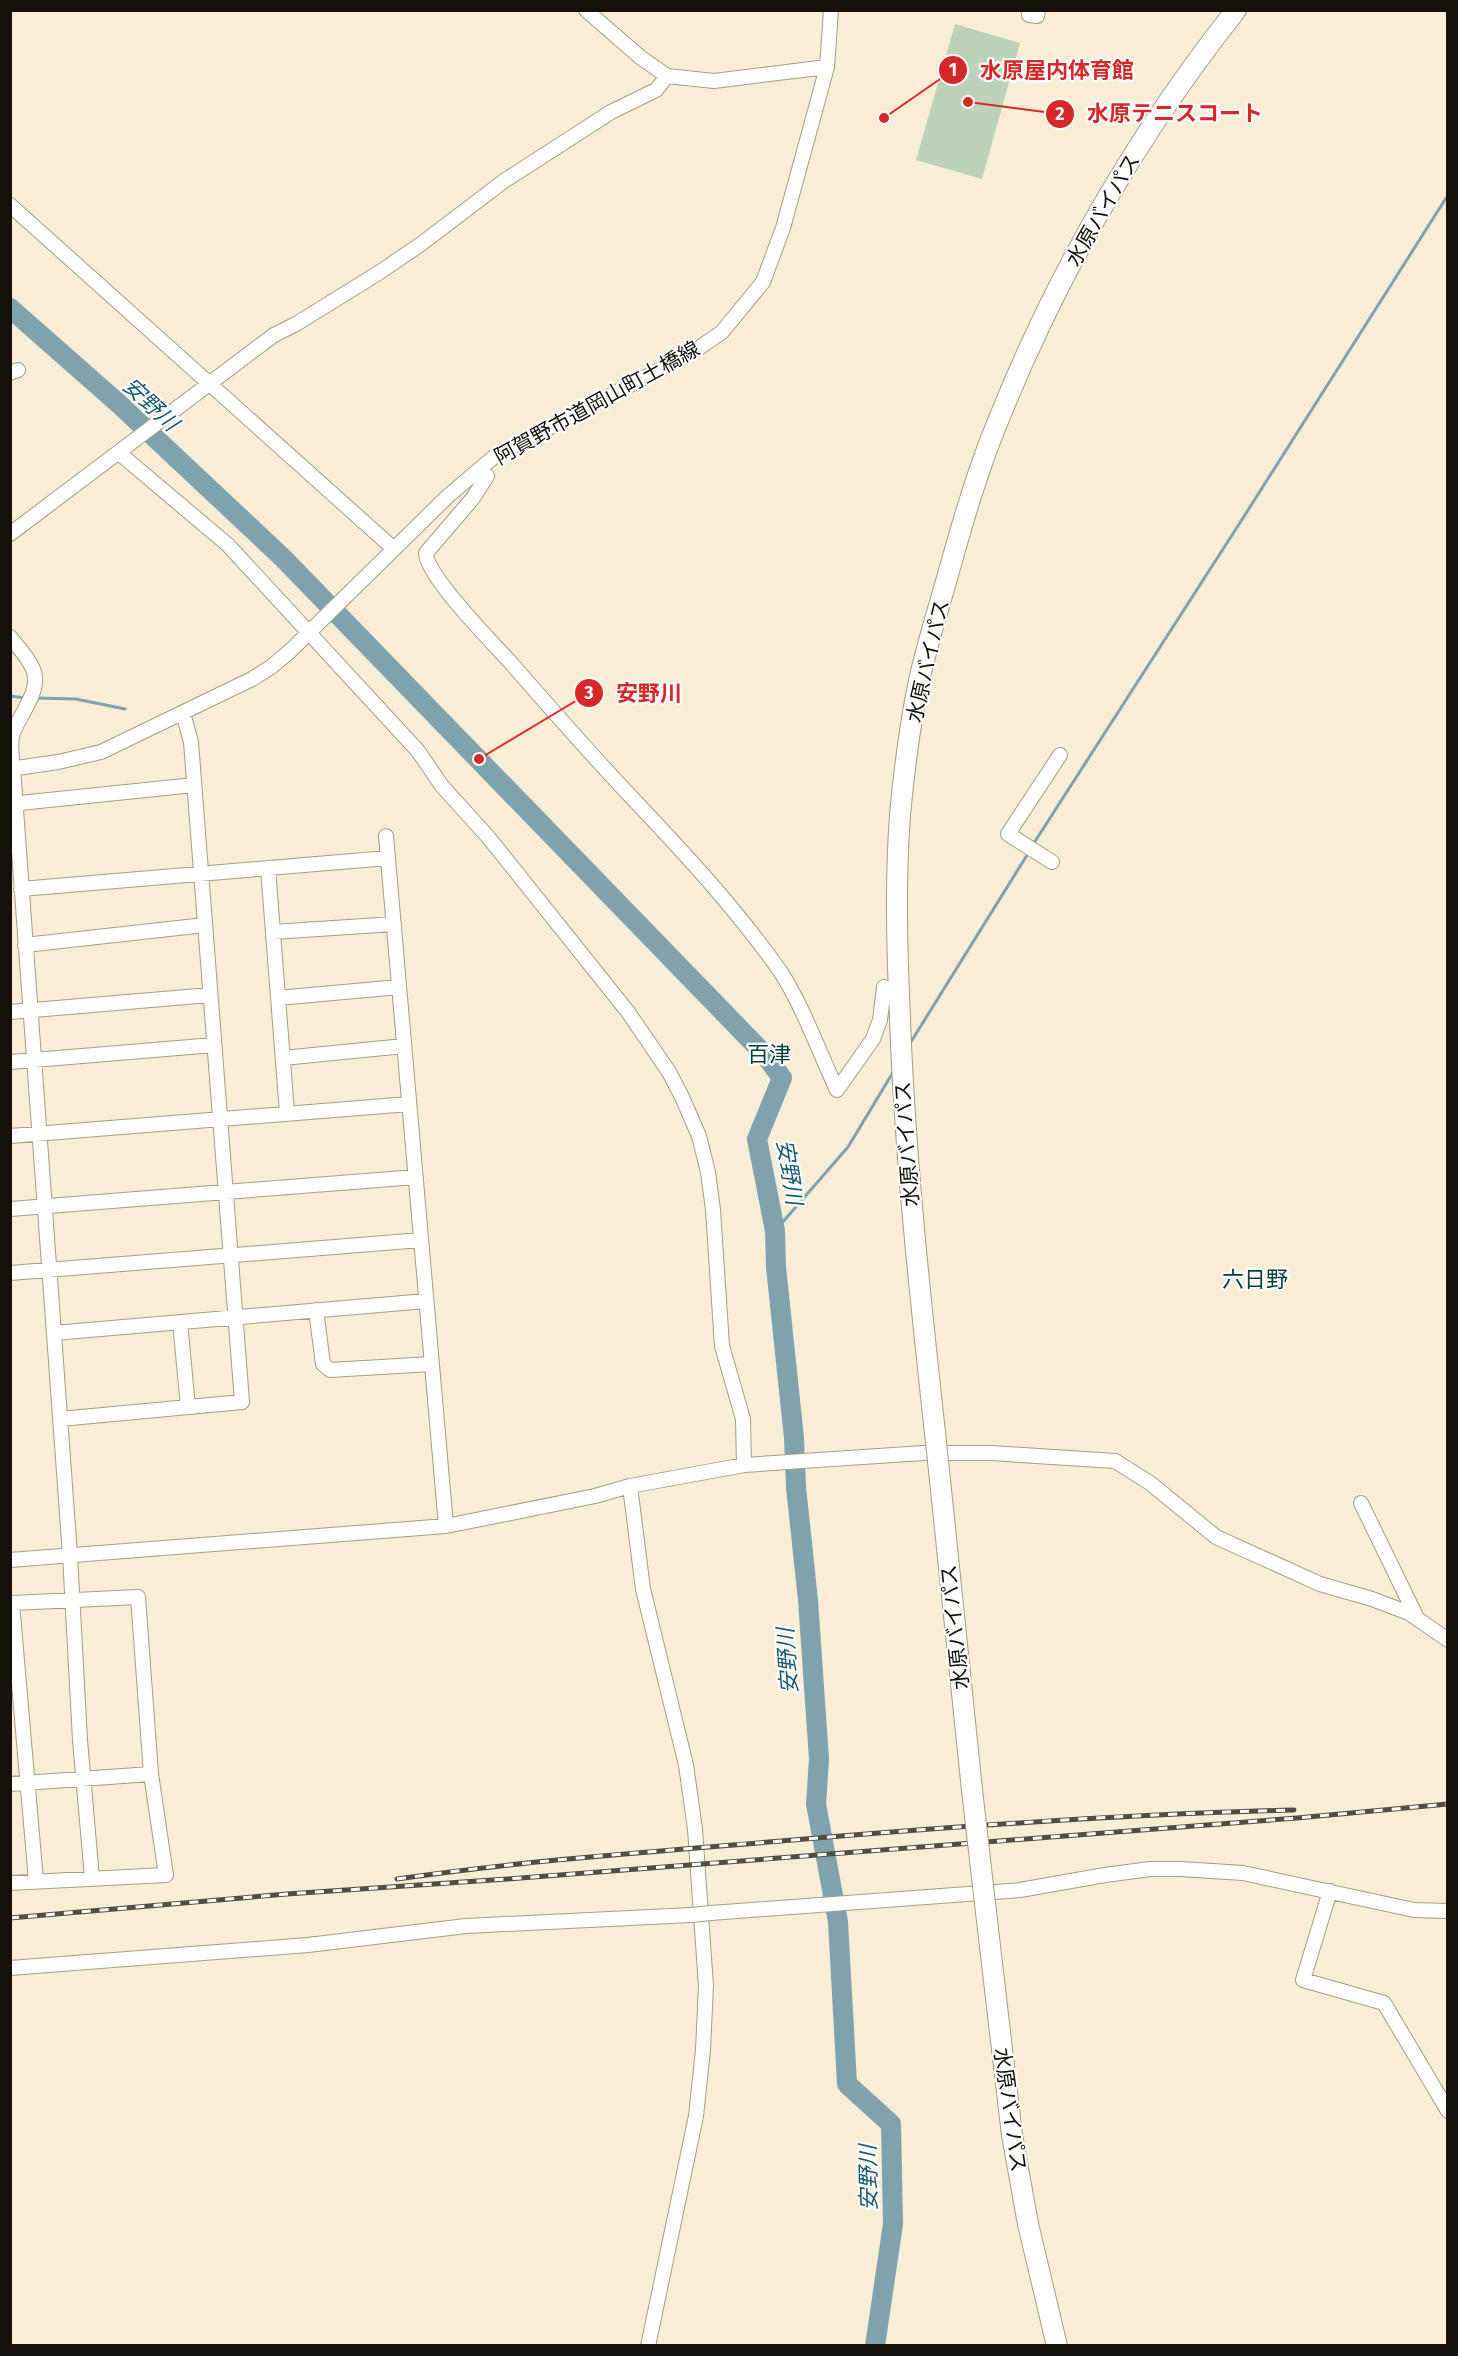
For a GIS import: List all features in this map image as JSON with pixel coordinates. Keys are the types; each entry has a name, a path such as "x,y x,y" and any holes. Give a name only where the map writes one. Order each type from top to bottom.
{"highway":[{"name":"水原バイパス","path":"1057,2346 1028,2224 1012,2135 972,1790 912,1214 902,1085 897,940 900,814 919,680 961,528 997,423 1036,335 1101,212 1179,88 1236,10"}],"street":[{"path":"586,10 640,57 667,76 714,81 827,67"},
{"name":"阿賀野市道岡山町土橋線","path":"12,769 68,761 101,752 243,684 272,667 448,496 495,456 693,352 722,332 764,282 783,228 827,67 831,10"},
{"path":"10,534 123,451 274,334 296,324 421,244 504,181 611,112 656,90 667,76"},
{"path":"10,205 389,554"},
{"path":"123,451 315,627 418,751 442,786 489,838 609,988 669,1072 699,1136 708,1172 713,1210 722,1346 743,1419 744,1465"},
{"path":"487,476 472,498 429,548 426,559 432,570 452,597 721,895 781,973 837,1090 873,1039 880,1020 884,987"},
{"path":"10,637 33,668 35,684 28,704 15,719 12,738 15,870 21,889 70,1556 83,1778 92,1878"},
{"path":"60,1419 242,1402 191,742 183,713"},
{"path":"1052,862 1008,834 1060,755"},
{"path":"13,803 194,785"},
{"path":"386,836 446,1526"},
{"path":"21,889 388,858"},
{"path":"268,868 287,1113"},
{"path":"273,932 394,924"},
{"path":"10,941 25,942 205,925"},
{"path":"278,998 399,987"},
{"path":"10,1012 210,995"},
{"path":"10,1062 214,1045"},
{"path":"283,1058 404,1046"},
{"path":"10,1136 409,1104"},
{"path":"10,1209 416,1177"},
{"path":"10,1273 421,1240"},
{"path":"54,1333 426,1301"},
{"path":"316,1310 323,1364 330,1370 432,1364"},
{"path":"180,1322 188,1407"},
{"path":"10,1560 446,1526 595,1496 630,1486 744,1465 923,1453 991,1453 1110,1461 1150,1483 1216,1537 1309,1580 1372,1599 1417,1618 1448,1640"},
{"path":"630,1486 643,1589 688,1776 695,1829 706,1986 703,2050 696,2116 648,2346"},
{"path":"1361,1503 1417,1618"},
{"path":"10,1883 166,1875 151,1774 138,1597 12,1603 16,1725 27,1782 36,1881"},
{"path":"10,1784 151,1774"},
{"path":"10,1968 308,1945 466,1926 691,1915 1020,1890 1150,1869 1243,1873 1414,1910 1448,1911"},
{"path":"1330,1891 1303,1980 1384,2003 1448,2111"}],"green space":[{"path":"955,24 1020,43 982,179 916,160"}],"waterway":[{"path":"1032,846 1448,195"},
{"name":"安野川","path":"10,308 119,404 283,558 766,1056 782,1078 757,1139 775,1231 776,1267 794,1438 796,1487 808,1600 819,1759 816,1804 838,1922 847,2084 891,2124 893,2224 875,2346"},
{"path":"10,696 25,698"},
{"path":"35,698 76,699 125,709"},
{"path":"909,1045 1029,852"},
{"path":"775,1231 848,1147 895,1069"}],"railway":[{"path":"10,1918 287,1894 1297,1818 1448,1804"},
{"path":"397,1879 595,1856 918,1830 1106,1818 1294,1810"}],"place":[{"name":"水原テニスコート","path":"968,102"},
{"name":"水原屋内体育館","path":"884,118"},
{"name":"安野川","path":"479,759"}],"district":[{"name":"百津","path":"769,1054"},
{"name":"六日野","path":"1255,1279"}]}
